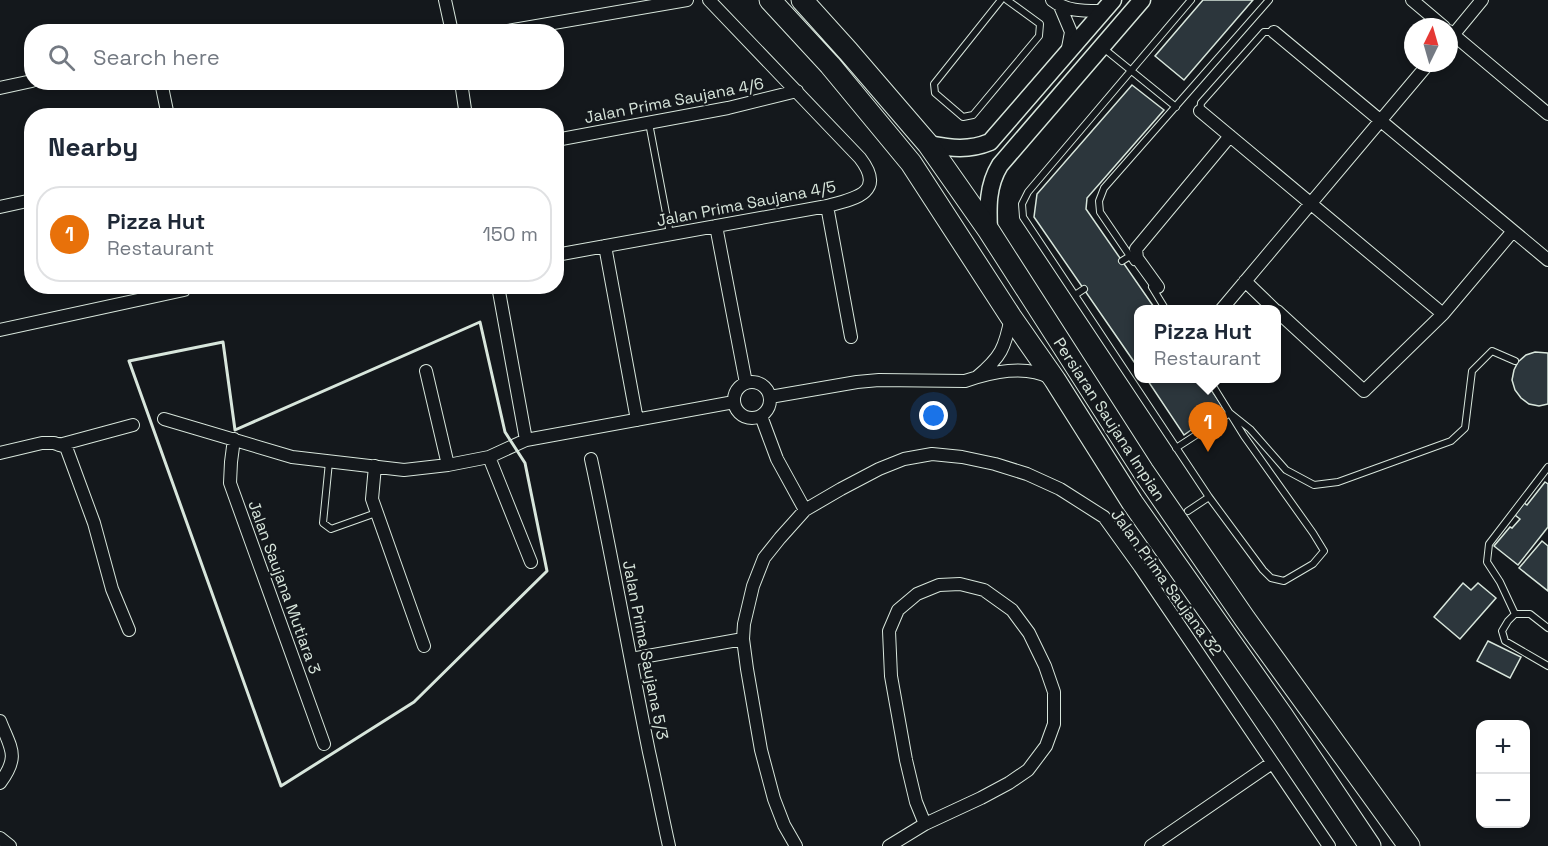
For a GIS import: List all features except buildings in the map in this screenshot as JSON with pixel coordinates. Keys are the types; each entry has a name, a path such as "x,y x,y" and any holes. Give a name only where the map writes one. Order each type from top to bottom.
{"highway":[{"name":"Persiaran Saujana Impian","path":"770,0 830,65 911,163 1132,502 1282,715 1370,846"},
{"name":"Persiaran Saujana Impian","path":"805,1 928,144 989,231 1129,449 1235,603 1409,846"},
{"path":"1129,449 1154,465 1188,511 1220,559 1235,603"}],"street":[{"path":"445,0 450,24"},
{"path":"548,24 687,0"},
{"name":"Jalan Prima Saujana 4/5","path":"564,254 827,206 857,198 863,194 870,179 860,158 709,0"},
{"path":"989,231 989,189 999,165 1142,0"},
{"path":"1412,0 1432,18"},
{"path":"1458,24 1482,0"},
{"path":"1056,3 1071,32 1066,54"},
{"path":"1056,3 1074,10 1108,5"},
{"path":"928,144 964,148 977,147 990,142 1108,5"},
{"path":"1274,32 1548,260"},
{"path":"1458,40 1548,114"},
{"path":"1224,305 1422,72"},
{"path":"0,88 24,83"},
{"path":"163,90 166,108"},
{"path":"462,90 465,108"},
{"name":"Jalan Prima Saujana 4/6","path":"564,139 728,108 797,91"},
{"path":"1200,111 1443,314"},
{"path":"1158,287 1137,258 1136,249 1230,136"},
{"path":"0,207 24,202"},
{"path":"827,206 851,337"},
{"path":"716,226 746,383"},
{"path":"1281,315 1364,391 1443,314 1513,231"},
{"path":"605,246 637,420"},
{"path":"1245,281 1271,305"},
{"path":"0,330 159,294"},
{"path":"499,294 526,440"},
{"path":"976,378 998,357 1005,345 1011,317"},
{"path":"770,397 879,380 965,381 1015,370 1040,372 1054,380"},
{"path":"426,371 448,465"},
{"path":"746,383 760,384 770,397 768,410 761,416 755,418 744,416 734,402 736,392 746,383"},
{"path":"164,419 292,456 404,470 489,457 526,440 734,402"},
{"path":"761,416 777,459 806,510"},
{"path":"59,445 133,424"},
{"name":"Jalan Saujana Mutiara 3","path":"234,440 230,483 324,744"},
{"path":"0,453 42,443 54,443 66,447 94,523 112,589 129,630"},
{"name":"Jalan Prima Saujana 32","path":"796,846 784,825 774,799 761,750 743,639 753,586 764,558 806,510 879,469 904,459 932,454 962,457 1027,474 1060,489 1104,518 1140,567 1329,846"},
{"path":"489,457 531,562"},
{"name":"Jalan Prima Saujana 5/3","path":"591,459 669,846"},
{"path":"375,466 372,499 424,646"},
{"path":"889,846 925,824 1009,783 1028,770 1047,747 1054,724 1054,692 1045,666 1029,633 1012,610 984,590 960,584 939,585 917,594 898,610 889,631 891,676 906,760 916,802 925,824"},
{"path":"631,659 743,639"},
{"path":"0,721 13,754 9,770 0,783"},
{"path":"1151,846 1272,763"},
{"path":"0,838 10,846"}],"lane":[{"path":"1001,0 934,84 935,93 963,117 973,115 1039,36 1040,24 1011,1"},
{"path":"1191,0 1028,192 1022,204 1023,217 1209,497 1263,570 1271,578 1284,581 1313,564 1324,551 1244,436 1211,383"},
{"path":"1163,305 1100,212 1099,201 1104,188 1269,0"},
{"path":"1200,111 1201,103 1263,33 1274,32"},
{"path":"1102,47 1176,107"},
{"path":"650,123 670,234"},
{"path":"1122,261 1130,256"},
{"path":"1075,295 1084,289"},
{"path":"1230,413 1250,429 1286,470 1314,485 1338,482 1451,441 1465,428 1472,371 1492,351 1515,361"},
{"path":"1176,448 1230,413"},
{"path":"329,461 323,523 331,529 376,513"},
{"path":"1515,614 1500,582 1487,562 1489,544 1548,467"},
{"path":"1188,511 1209,497"},
{"path":"1548,628 1530,615 1515,614 1502,631 1505,641 1548,666"}],"wall":[{"path":"480,322 505,432 525,463 547,571 414,702 281,786 129,361 223,342 235,430 480,322"}],"place":[{"name":"Pizza Hut","path":"1208,452"}]}
